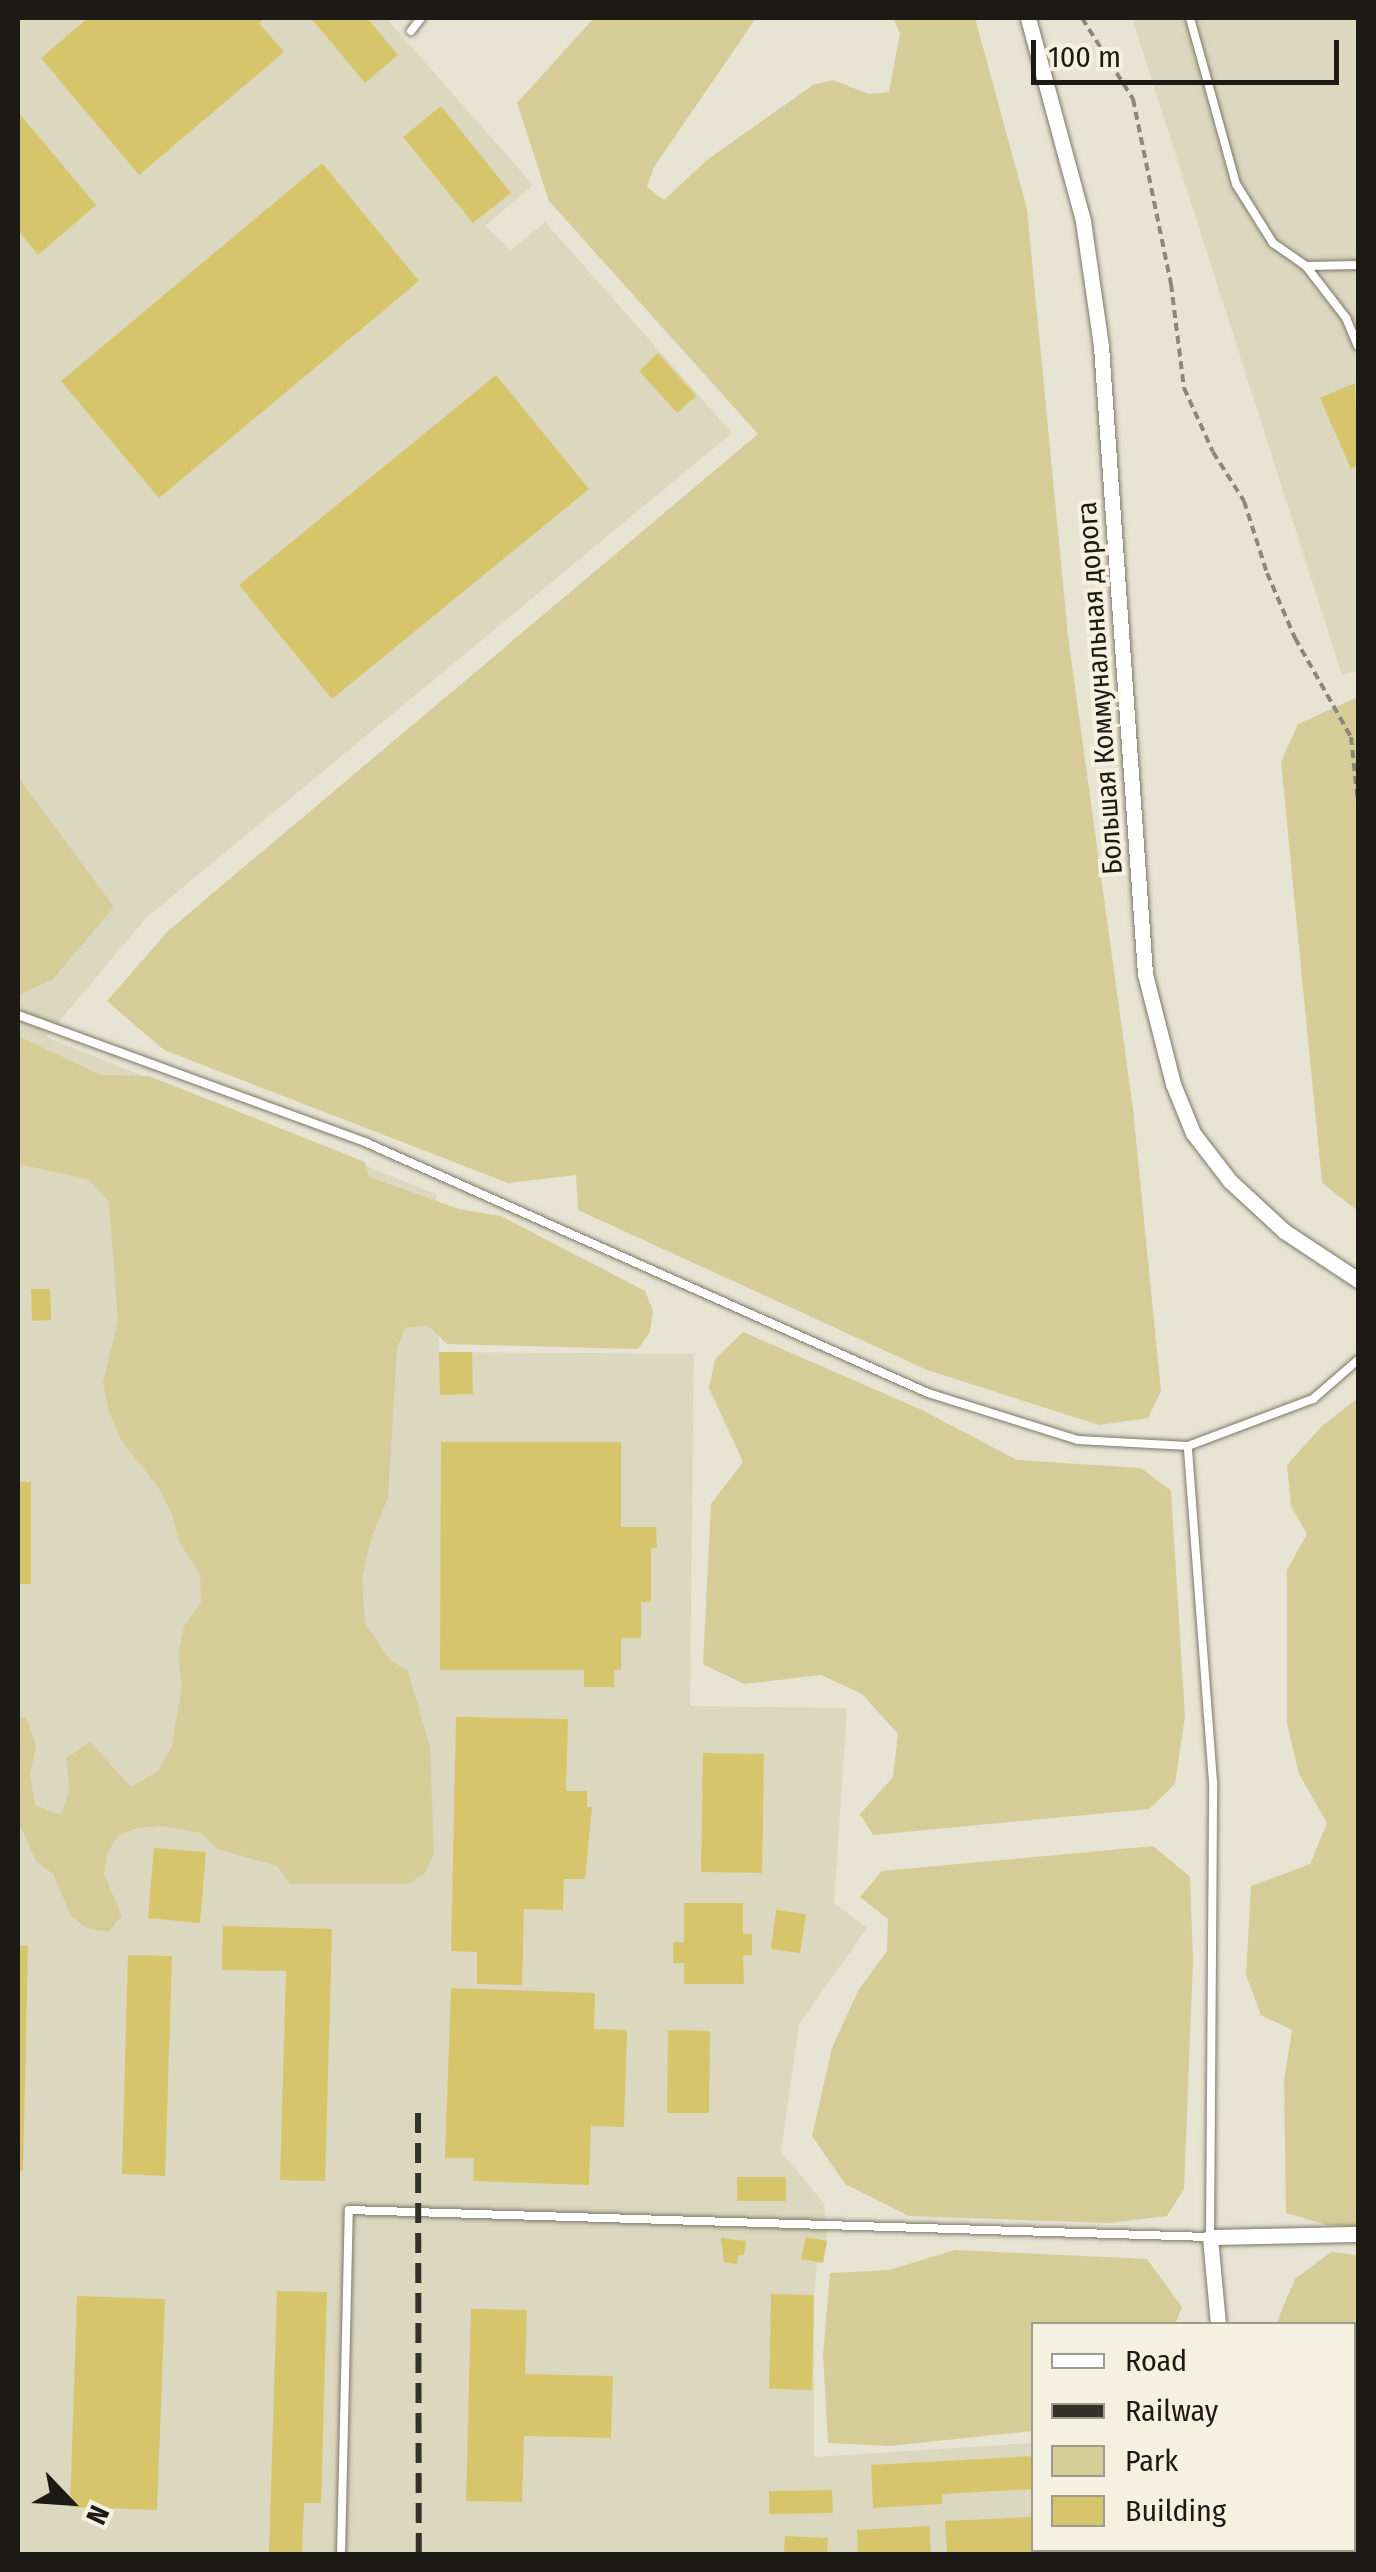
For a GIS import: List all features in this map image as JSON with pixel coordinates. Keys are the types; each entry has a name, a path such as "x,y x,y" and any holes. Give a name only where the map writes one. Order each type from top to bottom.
{"street":[{"name":"Большая Коммунальная дорога","path":"1028,18 1082,221 1100,346 1145,974 1173,1084 1193,1133 1230,1181 1284,1231 1358,1280"},
{"path":"1218,2322 1210,2237 1358,2234"}],"lane":[{"path":"411,31 422,18"},
{"path":"1190,18 1236,184 1272,243 1306,266 1346,318 1358,346"},
{"path":"1306,266 1358,265"},
{"path":"18,1015 367,1143 928,1393 1078,1440 1188,1446 1313,1400 1358,1360"},
{"path":"341,2554 349,2210 1210,2237 1213,1782 1188,1446"}],"path":[{"path":"1082,18 1133,99 1171,284 1184,388 1213,452 1244,501 1267,573 1295,638 1351,738 1358,804"}],"shaded area":[{"path":"18,18 386,18 533,185 485,226 511,250 545,222 732,433 147,917 46,1037 436,1194 439,1352 694,1354 690,1706 847,1708 834,1903 867,1928 799,2024 781,2152 824,2203 827,2241 823,2263 817,2263 814,2295 814,2457 1031,2443 1031,2552 1217,2554 18,2554"},
{"path":"1132,18 1358,18 1358,671 1342,675"}],"green space":[{"path":"594,18 756,18 654,167 647,187 664,200 707,160 813,85 833,80 869,94 889,92 900,33 893,18 975,18 1027,209 1068,636 1133,1109 1161,1391 1148,1418 1099,1425 927,1370 578,1210 576,1175 508,1183 164,1050 107,1001 168,931 758,434 549,201 517,103"},
{"path":"1358,697 1358,1211 1322,1183 1281,762 1298,724"},
{"path":"18,777 114,907 52,980 18,995"},
{"path":"18,1036 101,1075 149,1076 365,1162 369,1177 459,1209 501,1216 645,1291 653,1311 650,1332 638,1349 447,1344 427,1325 405,1328 397,1348 388,1498 371,1539 362,1580 365,1623 389,1659 408,1671 430,1747 434,1853 426,1872 409,1884 290,1884 277,1866 217,1849 201,1833 160,1826 137,1828 118,1836 107,1854 104,1874 122,1916 108,1932 87,1928 71,1916 53,1874 36,1861 18,1821 18,1719 26,1717 36,1745 30,1775 35,1805 61,1815 70,1788 66,1758 90,1742 131,1787 158,1771 172,1746 182,1686 178,1655 184,1626 201,1603 200,1574 179,1542 172,1514 158,1487 121,1440 109,1412 103,1383 118,1321 109,1202 88,1179 18,1164"},
{"path":"743,1332 922,1410 1017,1460 1141,1468 1171,1491 1185,1716 1175,1784 1149,1809 873,1835 860,1814 893,1777 898,1734 862,1694 821,1675 744,1684 703,1664 711,1504 743,1462 709,1388 715,1359"},
{"path":"1358,1398 1358,2226 1327,2225 1286,2213 1284,2081 1292,2030 1261,2015 1246,1975 1251,1886 1310,1864 1327,1823 1299,1774 1287,1724 1287,1570 1307,1534 1291,1506 1287,1465 1322,1426"},
{"path":"1153,1846 1190,1877 1193,1960 1184,2189 1167,2216 1109,2223 909,2216 845,2184 812,2136 832,2048 858,1991 887,1951 888,1919 860,1897 882,1871"},
{"path":"955,2250 1147,2259 1182,2307 1176,2322 1031,2322 1031,2431 889,2446 828,2443 823,2355 830,2273 889,2270"},
{"path":"1331,2252 1358,2255 1358,2345 1356,2322 1277,2322 1295,2279"}],"building":[{"path":"88,18 265,18 259,23 284,52 139,175 41,58"},
{"path":"311,18 367,18 398,55 365,83"},
{"path":"441,106 511,193 473,223 403,137"},
{"path":"18,112 96,205 38,255 18,230"},
{"path":"322,163 419,281 159,498 61,381"},
{"path":"658,353 696,396 677,413 639,371"},
{"path":"496,375 589,489 332,699 239,585"},
{"path":"1355,383 1358,465 1351,469 1320,398"},
{"path":"31,1289 50,1289 51,1320 32,1321"},
{"path":"439,1352 472,1352 473,1394 440,1395"},
{"path":"441,1442 621,1442 621,1527 656,1527 657,1548 651,1548 651,1602 641,1602 641,1638 621,1638 621,1670 614,1670 614,1687 584,1687 584,1670 440,1670"},
{"path":"18,1482 31,1482 31,1584 18,1584"},
{"path":"456,1717 568,1719 566,1791 587,1791 587,1807 592,1807 585,1879 564,1879 563,1910 524,1909 522,1985 477,1984 477,1952 451,1951"},
{"path":"703,1753 764,1754 762,1873 701,1872"},
{"path":"154,1848 206,1852 200,1923 148,1918"},
{"path":"684,1903 743,1903 743,1934 752,1934 752,1955 743,1955 744,1984 684,1984 684,1963 673,1963 673,1942 684,1942"},
{"path":"776,1910 806,1914 800,1953 771,1949"},
{"path":"223,1926 332,1929 325,2181 280,2180 286,1971 222,1970"},
{"path":"18,1946 28,1946 23,2171 18,2171"},
{"path":"128,1955 172,1956 165,2176 122,2174"},
{"path":"451,1988 595,1993 594,2029 627,2030 624,2127 591,2126 589,2185 473,2181 474,2158 445,2158"},
{"path":"668,2030 710,2031 709,2113 667,2113"},
{"path":"737,2177 786,2177 786,2201 737,2201"},
{"path":"806,2237 827,2241 823,2263 801,2259"},
{"path":"721,2238 746,2241 744,2255 738,2255 737,2264 724,2262"},
{"path":"277,2291 327,2292 321,2503 304,2503 302,2554 269,2554"},
{"path":"771,2294 814,2295 812,2390 769,2389"},
{"path":"77,2296 165,2299 157,2510 70,2507"},
{"path":"471,2309 527,2310 525,2374 613,2376 611,2438 524,2436 522,2502 466,2501"},
{"path":"1031,2456 1031,2489 942,2494 942,2504 873,2508 871,2465"},
{"path":"832,2490 833,2513 769,2514 769,2491"},
{"path":"1031,2517 1031,2552 1149,2553 947,2554 945,2521"},
{"path":"929,2526 931,2554 858,2554 857,2530"},
{"path":"785,2536 828,2538 827,2554 784,2554"}],"railway":[{"path":"418,2113 419,2554"}]}
